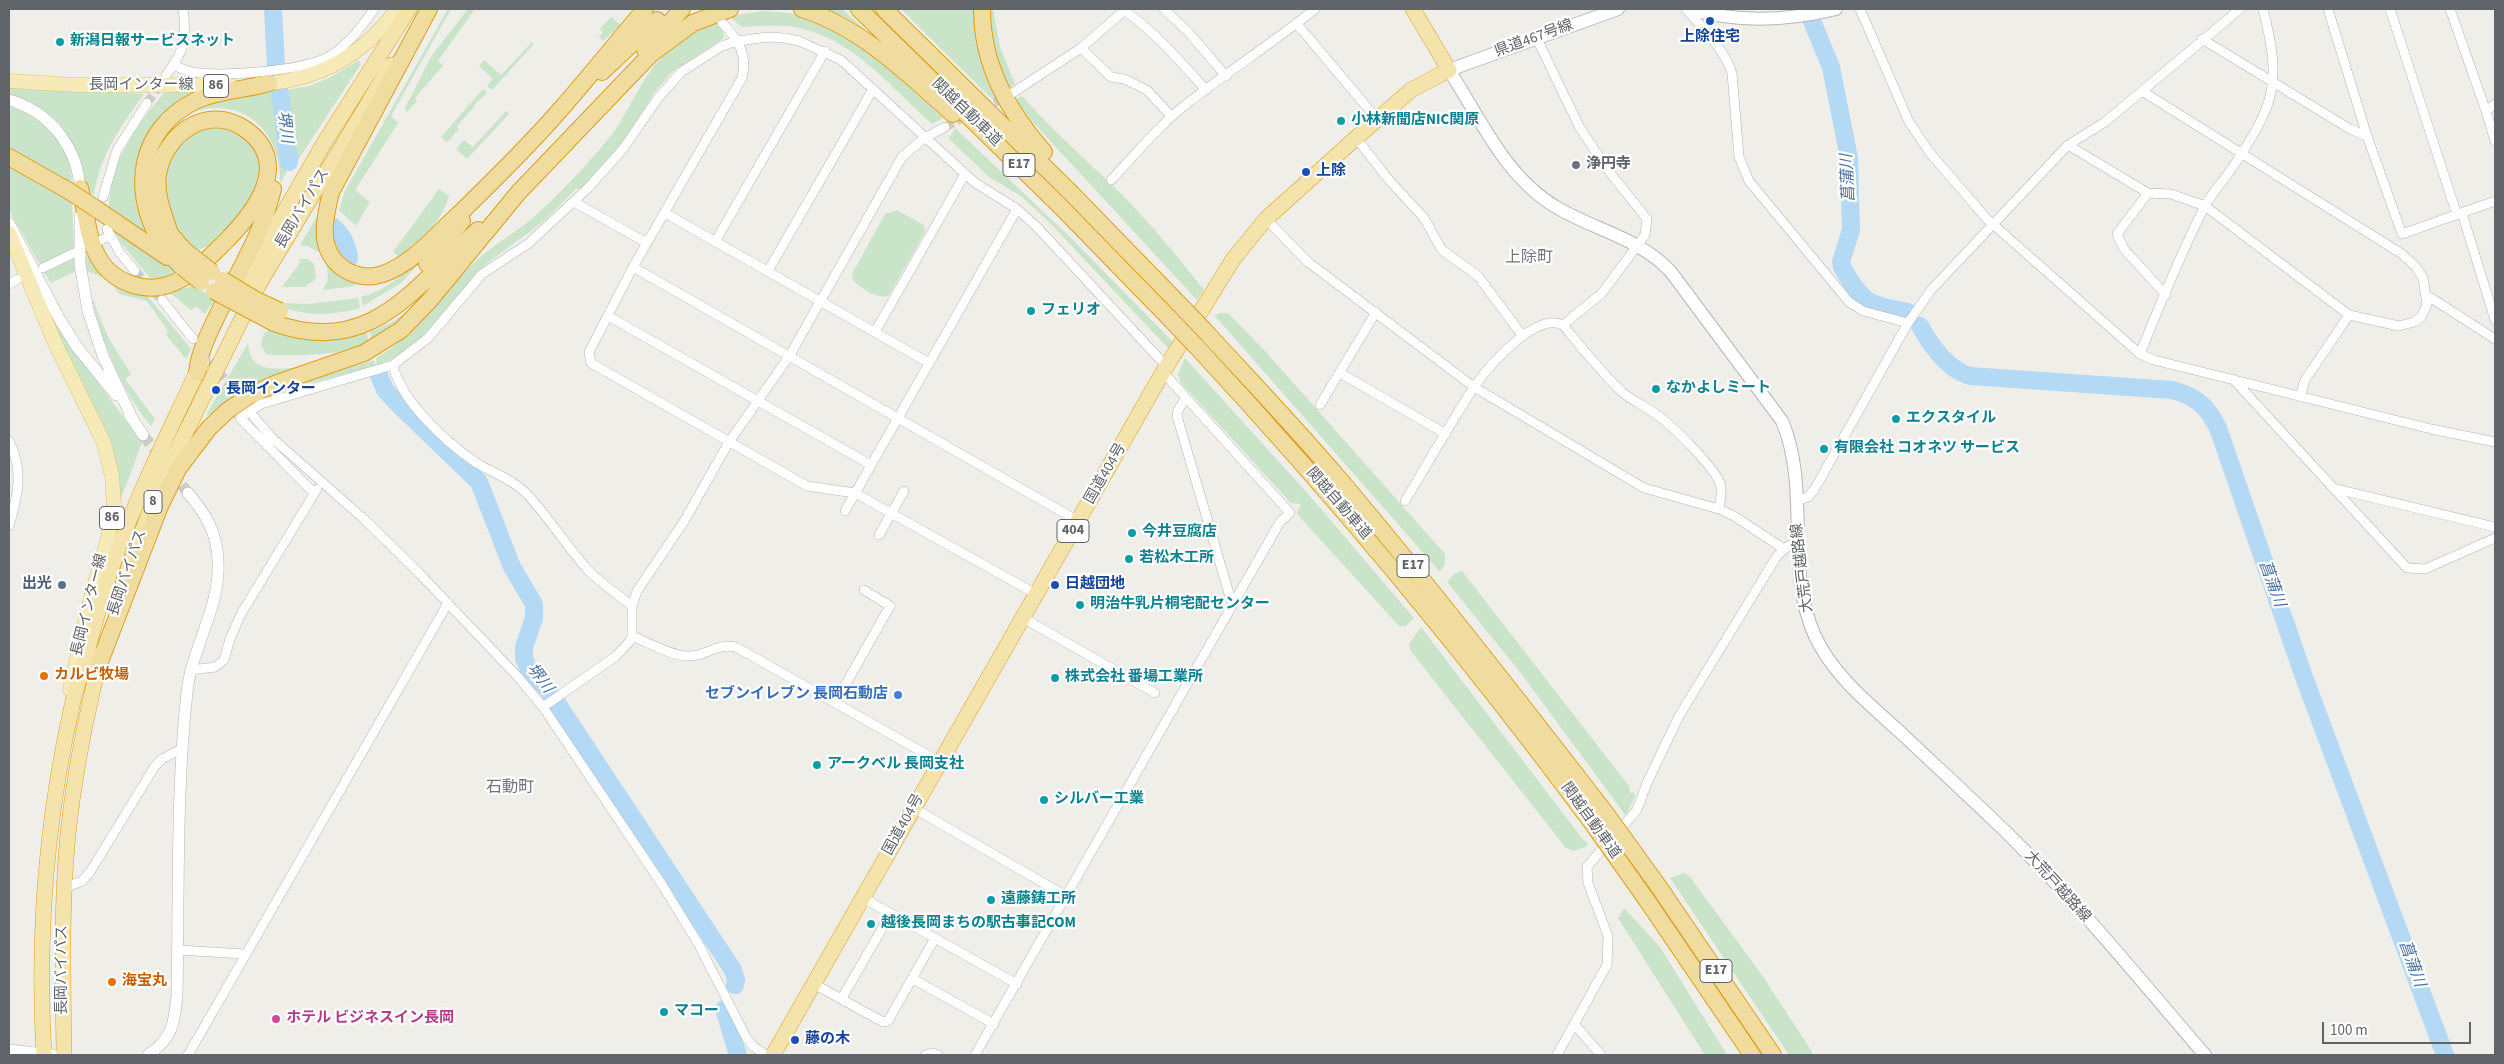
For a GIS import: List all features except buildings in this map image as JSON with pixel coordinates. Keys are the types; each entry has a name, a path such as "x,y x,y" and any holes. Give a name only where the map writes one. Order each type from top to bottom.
{"highway":[{"name":"長岡バイパス","path":"47,1055 42,932 52,818 72,706 99,604 139,496 162,443 221,323 324,143 409,9"},
{"path":"428,9 331,192 325,219 327,248 337,263 351,273 372,276 382,274 404,263 419,251 498,176 560,111 645,9"},
{"name":"長岡バイパス","path":"64,1055 64,888 71,802 99,664 132,554 160,484 259,284 334,156 428,9"},
{"path":"560,111 629,48 667,9"},
{"path":"579,129 682,9"},
{"path":"802,9 845,27 876,49 982,140 1126,273"},
{"name":"関越自動車道","path":"859,9 1126,273 1175,324 1266,422 1383,557 1469,663 1595,827 1752,1055"},
{"name":"関越自動車道","path":"884,9 1070,192 1186,311 1276,407 1393,542 1482,651 1607,814 1773,1055"},
{"path":"982,9 987,55 998,86 1014,114 1041,148 1165,283 1186,311"},
{"path":"1413,9 1449,70"},
{"path":"99,664 160,506 178,468 204,433 227,411 250,396 277,383 364,353 401,330 430,300 518,193 665,43 694,23 726,16"},
{"name":"国道404号","path":"773,1055 1165,370 1234,258 1266,219 1377,119 1411,90 1449,70"},
{"path":"269,83 211,95 185,106 164,124 150,146 144,163 142,179 148,214 160,242 212,281 277,317 296,330 331,333 353,329 385,315 404,302 455,250 518,193"},
{"path":"187,262 184,250 161,222 153,193 156,160 170,133 189,119 208,114 226,114 254,124 262,132 272,149 276,175 273,191 262,224 212,325 198,360 197,373"},
{"path":"75,190 90,236 104,266 120,280 130,284 150,287 170,284 195,269 215,252 240,227 260,200 267,182 267,163 256,139 244,128 226,120 200,121 186,129 170,143 161,164 158,184 160,204 171,236"},
{"path":"9,157 100,203 187,262"},
{"path":"277,317 330,322 353,318 385,303 404,288 434,256 498,176"},
{"path":"1717,1002 1748,1055"}],"main road":[{"name":"長岡インター線","path":"9,81 76,86 149,86 269,83 298,79 342,62 369,42 397,9"},
{"name":"県道467号線","path":"1449,70 1537,39 1591,13 1618,9"},
{"path":"1687,9 1742,18 1786,19 1836,9"},
{"name":"大荒戸越路線","path":"1449,70 1498,150 1532,189 1556,207 1639,245 1656,257 1671,272 1782,421 1790,443 1803,586 1810,621 1820,646 1832,665 1870,704 2010,836 2054,881 2206,1055"},
{"name":"長岡インター線","path":"9,233 55,343 104,443 114,493 108,538 78,653 53,772 52,818"}],"street":[{"path":"166,75 181,55 185,36 183,9"},
{"path":"174,65 192,72 245,72 267,71 314,62 327,57 348,41 374,9"},
{"path":"1011,94 1081,48 1125,9 1171,50 1206,90"},
{"path":"1164,9 1190,34 1226,76"},
{"path":"1111,180 1171,116 1297,24 1314,9"},
{"path":"1687,9 1715,42 1732,73 1739,157 1749,181 1850,302 1863,311 1908,323"},
{"path":"1860,9 1909,122 1930,153 1992,224 2140,354 2154,360 2300,397 2495,442"},
{"path":"1796,501 1808,497 1814,490 1908,323 1931,290 2068,145 2106,122 2202,39 2240,9"},
{"path":"2140,354 2166,295 2175,268 2205,206 2263,119 2272,96 2272,52 2263,9"},
{"path":"2328,9 2367,136 2402,234 2495,201"},
{"path":"2390,9 2495,320"},
{"path":"2450,9 2495,140"},
{"path":"726,16 744,56 742,78 633,267 589,352 592,364 806,486 855,493 1036,594"},
{"path":"1297,24 1377,119"},
{"path":"314,493 240,418 261,404 393,365 428,338 482,274 529,243 574,202 623,149 669,84 691,65 722,46 737,41 768,37 784,38 841,60 965,174 990,194 1017,209 1056,246 1165,370 1186,398 1290,513 1280,522 1232,604 975,1055"},
{"path":"1537,39 1580,128 1608,170 1647,219 1645,235 1639,245 1594,301 1563,325"},
{"path":"2202,39 2273,84 2350,129 2367,136"},
{"path":"1081,48 1111,77 1124,79 1147,90 1171,116"},
{"path":"715,242 824,52"},
{"path":"768,271 873,89"},
{"path":"2068,145 2148,192 2171,194 2205,206 2349,315 2388,324 2407,325 2414,322 2424,312 2428,296 2423,278 2416,267 2402,254 2142,91"},
{"path":"9,100 35,111 58,132 71,153 80,264 87,303 103,356 132,420"},
{"path":"100,203 117,150 147,103"},
{"path":"2486,111 2495,104"},
{"path":"546,705 624,649 632,636 632,606 637,591 683,523 729,442 790,355 902,157 926,137 945,127"},
{"path":"1356,138 1389,180 1424,218 1442,250 1478,276 1522,335"},
{"path":"875,332 965,174"},
{"path":"2148,192 2117,234 2124,249 2166,295"},
{"path":"574,202 647,243"},
{"path":"844,511 1017,209"},
{"path":"665,213 929,363"},
{"path":"1266,219 1308,262 1474,387 1644,488 1719,509 1734,516 1784,549"},
{"path":"9,223 77,347 119,398 143,435"},
{"path":"101,240 109,232 120,253 136,270"},
{"path":"43,268 74,253"},
{"path":"633,267 1078,521"},
{"path":"9,284 18,279"},
{"path":"2428,296 2495,339"},
{"path":"162,300 193,338"},
{"path":"1320,405 1376,312"},
{"path":"2300,397 2305,380 2349,315"},
{"path":"608,316 871,465"},
{"path":"1405,501 1474,387 1522,335 1551,322 1563,325 1618,388 1658,415 1680,435 1720,482 1722,493 1719,509"},
{"path":"393,365 398,383 432,424 476,462 514,482 527,494 589,571 632,606"},
{"path":"1340,372 1446,434"},
{"path":"2233,379 2407,568 2425,569 2495,538"},
{"path":"1186,398 1178,410 1177,416 1232,604"},
{"path":"254,417 271,437 364,520 448,603 546,705 699,945 747,1040 766,1055"},
{"path":"9,440 18,464 19,478 15,505 9,526"},
{"path":"191,670 215,667 224,660 230,639 241,614 322,482"},
{"path":"2332,488 2495,526"},
{"path":"879,535 904,491"},
{"path":"148,1055 164,1042 174,1024 178,950 181,749 191,670 211,610 218,561 212,530 205,512 188,492"},
{"path":"1557,1055 1607,965 1608,949 1603,918 1588,883 1588,862 1637,810 1647,783 1679,716 1777,556 1784,549 1799,544"},
{"path":"836,702 890,606 864,590"},
{"path":"188,1055 244,954 448,603"},
{"path":"1023,618 1155,693"},
{"path":"632,636 686,656 697,655 717,647 736,647 940,762"},
{"path":"64,888 82,881 90,872 155,766 162,759 181,749"},
{"path":"914,809 942,823 1066,896"},
{"path":"863,898 1017,984"},
{"path":"842,998 891,913"},
{"path":"814,984 883,1022 888,1021 935,938"},
{"path":"178,950 244,954"},
{"path":"913,979 994,1024"},
{"path":"1575,1025 1601,1055"},
{"path":"9,1050 47,1055"},
{"path":"925,1055 933,1053 938,1055"}],"green space":[{"path":"448,9 451,9 391,116 398,123 355,190 370,202 356,226 339,210 345,191"},
{"path":"468,9 475,9 438,61 443,66 415,98 417,101 406,113 405,108 432,55"},
{"path":"826,9 842,9 871,35 846,18"},
{"path":"901,9 975,9 997,94 991,98"},
{"path":"988,9 993,9 1000,47 1015,84 1008,88 994,49"},
{"path":"764,11 784,12 817,20 850,38 867,50 943,118 932,124 887,81 855,54 819,34 785,26 742,27 729,16"},
{"path":"611,17 621,25 603,41 599,37 603,32 600,29"},
{"path":"715,21 722,28 724,38 672,72 654,93 629,134 585,188 576,189 544,221 486,264 417,343 392,359 377,365 376,358 418,325 465,271 489,250 535,216 583,168 613,133 638,90 656,64 683,40"},
{"path":"532,42 534,44 492,90 487,86 493,79 479,66 484,60 501,75"},
{"path":"359,60 361,64 296,163 293,164 286,134 281,91 309,86 327,79"},
{"path":"9,86 144,94 120,129 106,154 94,195 84,188 76,154 63,128 41,109 9,94"},
{"path":"483,89 487,93 474,105 457,126 459,129 447,142 441,137"},
{"path":"165,92 196,92 173,108 153,131 153,238 109,206 115,174 127,144"},
{"path":"278,92 289,167 280,184 279,165 274,147 266,133 255,121 241,113 225,108 207,109 188,114 196,107 217,99 243,94"},
{"path":"1022,96 1159,234 1204,290 1197,300 1030,119 1016,99"},
{"path":"9,106 34,118 54,135 67,157 72,185 9,147"},
{"path":"506,111 509,114 467,159 456,149 464,140 473,147"},
{"path":"202,126 237,128 257,149 262,181 229,231 222,231 212,245 197,250 192,248 173,228 163,202 168,154"},
{"path":"955,128 1073,240 1173,342 1170,347 1167,347 1049,222 1021,196 989,177 949,139"},
{"path":"9,163 72,201 74,248 40,265 9,210"},
{"path":"439,189 449,196 441,215 430,230 400,257 393,252"},
{"path":"897,210 924,225 925,232 889,295 875,295 852,279 853,272 885,214"},
{"path":"318,215 316,232 321,253 307,246 300,245"},
{"path":"114,226 177,271 162,278 151,279 121,243 112,228"},
{"path":"332,229 344,244 348,262 335,246"},
{"path":"430,252 401,283 363,306 361,297 390,284"},
{"path":"86,255 100,272 146,294 191,349 186,359 166,335 168,331 147,301 119,294 106,280 88,272 86,269"},
{"path":"74,259 76,271 51,283 44,272"},
{"path":"300,259 308,259 314,264 316,279 305,287 282,287 299,264"},
{"path":"327,263 354,281 355,286 323,290 328,279"},
{"path":"194,286 215,299 205,314 196,306 191,310 169,292"},
{"path":"39,290 77,353 142,443 120,501 112,449 67,359"},
{"path":"91,295 108,337 131,374 125,379 155,419 151,426 121,381 101,330"},
{"path":"358,298 360,308 340,312 312,314 282,307 285,303 308,304"},
{"path":"417,303 408,317 372,342 370,332 394,321"},
{"path":"1219,313 1228,313 1265,351 1445,554 1445,564 1440,572 1215,316"},
{"path":"271,330 367,333 369,344 322,354 266,354 261,345 264,333"},
{"path":"248,343 253,359 257,364 263,367 277,369 293,368 295,370 215,413 206,415"},
{"path":"1185,358 1309,495 1414,618 1406,626 1399,626 1297,514 1301,504 1291,503 1181,383 1178,375"},
{"path":"374,360 375,366 279,391 259,399 278,390"},
{"path":"1462,571 1629,786 1630,793 1634,792 1635,796 1626,816 1520,672 1447,582 1454,574"},
{"path":"1421,627 1589,845 1574,851 1566,848 1410,650 1409,644"},
{"path":"1684,873 1690,877 1762,975 1814,1055 1789,1055 1670,878"},
{"path":"1624,908 1660,947 1727,1055 1705,1055 1618,918"}],"waterway":[{"name":"堺川","path":"273,9 276,66"},
{"name":"菖蒲川","path":"1807,9 1831,67 1849,158 1851,230 1841,262 1842,267 1856,289 1868,300 1884,307 1908,312"},
{"name":"堺川","path":"280,93 289,162"},
{"name":"堺川","path":"332,226 344,240 349,258"},
{"name":"菖蒲川","path":"1920,326 1940,356 1954,368 1970,376 2172,390 2188,395 2200,403 2210,414 2218,428 2304,677 2445,1055"},
{"name":"堺川","path":"378,373 385,390 396,402 479,482 512,567 534,604 534,618 524,647 524,658 529,670 549,691 733,970 736,980 735,985"},
{"name":"堺川","path":"724,1009 738,1055"}],"tunnel":[{"path":"147,103 161,83"},
{"path":"982,108 1009,95"},
{"path":"945,127 970,114"},
{"path":"135,271 162,300"},
{"path":"202,350 243,403"},
{"path":"143,435 162,459"},
{"path":"172,472 188,493"}],"place":[{"name":"上除住宅","path":"1710,21"},
{"name":"新潟日報サービスネット","path":"60,42"},
{"name":"小林新聞店NIC関原","path":"1341,121"},
{"name":"浄円寺","path":"1576,165"},
{"name":"上除","path":"1306,172"},
{"name":"フェリオ","path":"1031,311"},
{"name":"なかよしミート","path":"1656,389"},
{"name":"長岡インター","path":"216,390"},
{"name":"エクスタイル","path":"1896,419"},
{"name":"有限会社 コオネツ サービス","path":"1824,449"},
{"name":"今井豆腐店","path":"1132,533"},
{"name":"若松木工所","path":"1129,559"},
{"name":"出光","path":"62,585"},
{"name":"日越団地","path":"1055,585"},
{"name":"明治牛乳片桐宅配センター","path":"1080,605"},
{"name":"カルビ牧場","path":"44,676"},
{"name":"株式会社 番場工業所","path":"1055,678"},
{"name":"セブンイレブン 長岡石動店","path":"898,695"},
{"name":"アークベル 長岡支社","path":"817,765"},
{"name":"シルバー工業","path":"1044,800"},
{"name":"遠藤鋳工所","path":"991,900"},
{"name":"越後長岡まちの駅古事記COM","path":"871,924"},
{"name":"海宝丸","path":"112,982"},
{"name":"マコー","path":"664,1012"},
{"name":"ホテル ビジネスイン長岡","path":"276,1019"},
{"name":"藤の木","path":"795,1040"}],"district":[{"name":"上除町","path":"1529,258"},
{"name":"石動町","path":"510,788"}]}
